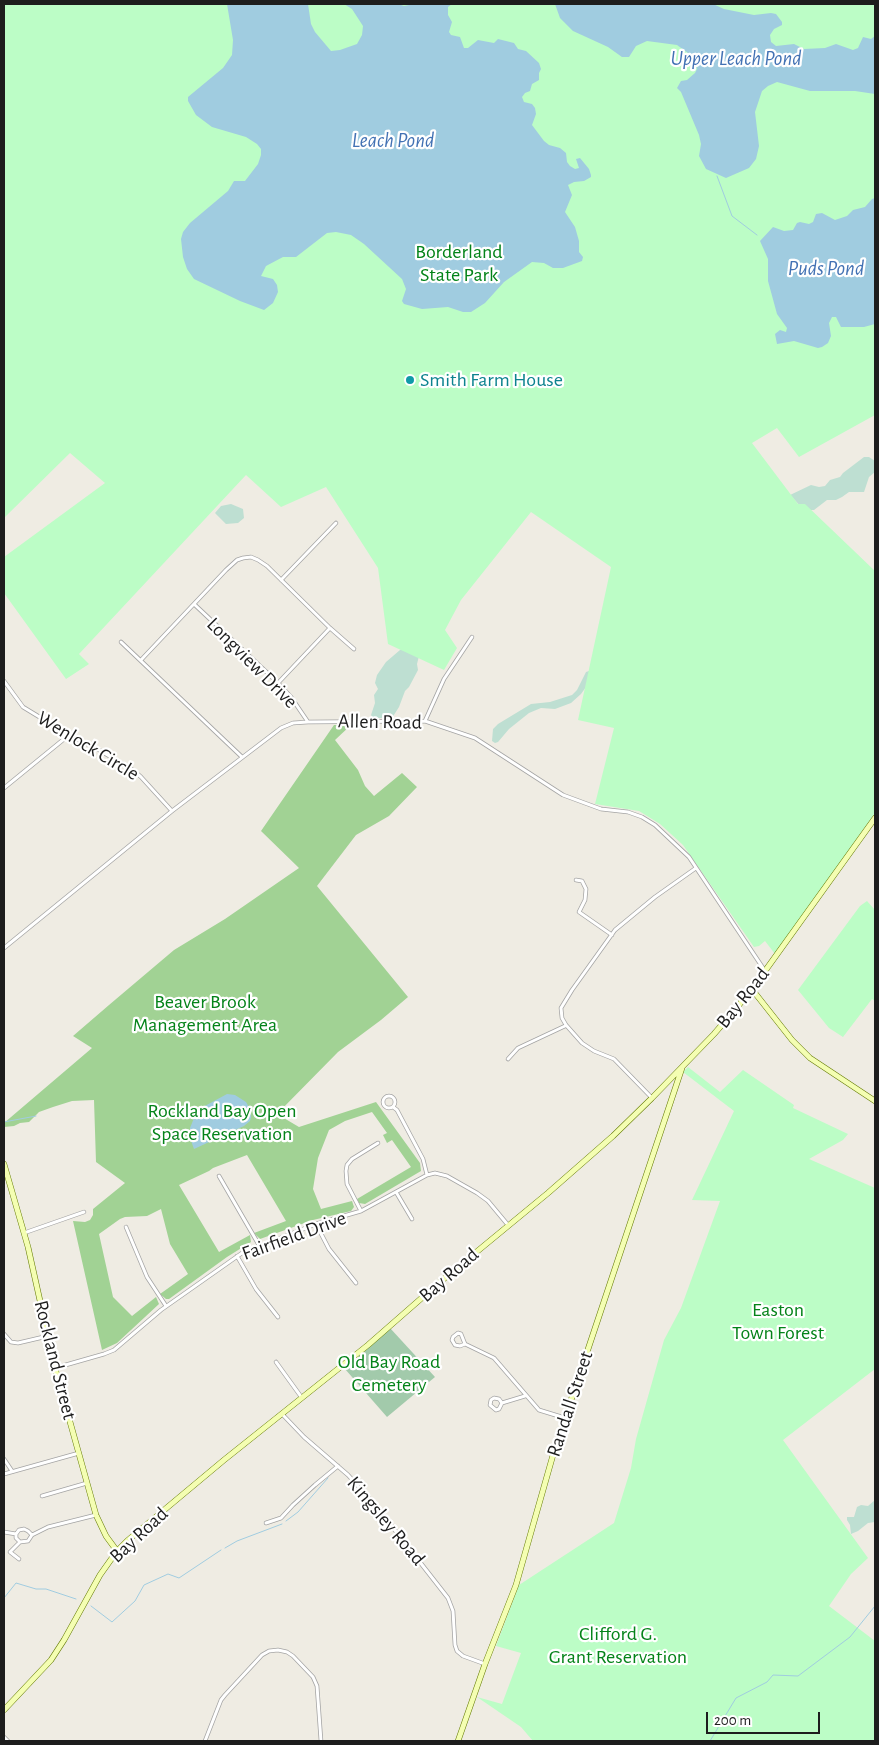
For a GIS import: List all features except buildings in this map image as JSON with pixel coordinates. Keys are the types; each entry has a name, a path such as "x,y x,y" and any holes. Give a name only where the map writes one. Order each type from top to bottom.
{"street":[{"path":"281,580 336,523"},
{"path":"141,660 226,570 237,560 251,557 258,560 281,580 354,649"},
{"name":"Longview Drive","path":"194,605 278,683 291,697 308,722"},
{"path":"278,683 330,628"},
{"path":"425,721 444,679 472,637"},
{"path":"121,642 242,757"},
{"name":"Wenlock Circle","path":"4,681 23,707 132,770 172,811"},
{"name":"Allen Road","path":"4,948 172,811 285,726 293,723 308,722 425,721 475,738 563,796 601,809 628,812 642,817 655,825 683,850 765,971"},
{"path":"4,788 69,735"},
{"name":"Bay Road","path":"4,1710 51,1660 100,1575 117,1551 217,1466 368,1345 613,1136 652,1098 714,1034 765,971 875,818"},
{"path":"652,1098 614,1059 594,1051 582,1043 566,1026 561,1012 564,1002 612,935 655,897 696,868"},
{"path":"576,880 582,881 586,889 585,900 579,912 612,935"},
{"path":"751,988 792,1040 810,1058 875,1101"},
{"path":"508,1059 518,1048 566,1026"},
{"name":"Randall Street","path":"458,1741 485,1664 516,1585 565,1418 682,1066"},
{"path":"385,1096 394,1097 393,1106 389,1108 384,1106 382,1102 385,1096"},
{"path":"393,1106 424,1159 427,1175 437,1173 447,1176 477,1192 486,1199 508,1225"},
{"path":"361,1211 347,1184 347,1165 352,1159 378,1144"},
{"name":"Rockland Street","path":"4,1164 24,1233 55,1368 96,1515 106,1536 117,1551"},
{"name":"Fairfield Drive","path":"55,1368 114,1350 166,1306 237,1256 259,1245 316,1224 361,1211 427,1175"},
{"path":"219,1176 259,1245"},
{"path":"396,1192 412,1219"},
{"path":"24,1233 84,1212"},
{"path":"316,1224 329,1249 356,1283"},
{"path":"126,1227 146,1277 166,1306"},
{"path":"237,1256 256,1289 278,1317"},
{"path":"465,1344 461,1334 458,1333 452,1338 454,1345 460,1346 465,1344 494,1358 539,1410 565,1418"},
{"path":"4,1334 11,1342 18,1343 48,1336"},
{"path":"276,1362 302,1398"},
{"path":"502,1403 525,1396"},
{"name":"Kingsley Road","path":"282,1413 304,1437 361,1488 376,1506 448,1598 453,1611 456,1648 463,1656 485,1664"},
{"path":"4,1474 78,1453"},
{"path":"4,1459 12,1471"},
{"path":"266,1523 281,1518 314,1485 338,1466"},
{"path":"42,1496 87,1483"},
{"path":"19,1559 10,1552 20,1542 26,1542 32,1535 48,1527 96,1515"},
{"path":"16,1534 19,1530 24,1529 28,1530 32,1535"},
{"path":"4,1532 16,1534"},
{"path":"16,1534 16,1538 20,1542"},
{"path":"205,1741 221,1700 225,1695 262,1655 269,1651 278,1650 293,1656 313,1677 317,1686 321,1741"},
{"path":"4,1737 8,1741"}],"green space":[{"name":"Borderland State Park","path":"4,4 875,4 875,415 799,457 777,428 752,443 798,504 805,504 875,571 875,813 775,954 765,941 759,946 754,947 683,845 660,824 639,811 595,804 614,728 578,720 611,567 531,512 461,600 445,630 457,648 444,670 388,644 378,568 326,487 281,507 246,475 79,654 89,664 66,679 4,593 4,557 105,483 70,453 4,518"},
{"path":"864,457 869,457 875,461 875,472 869,477 864,492 849,492 836,500 827,500 814,510 804,510 790,495 811,485 825,486 830,480 840,477"},
{"path":"231,504 243,509 244,518 238,523 226,524 215,513 221,506"},
{"path":"407,644 419,656 418,670 392,718 373,718 371,715 375,703 374,695 378,689 375,683 377,675 386,662"},
{"path":"592,670 591,680 581,694 571,703 555,709 541,708 529,713 509,729 498,742 492,741 493,729 498,724 531,704 550,702 572,695 577,690 586,672"},
{"path":"334,725 351,725 335,740 358,770 365,786 374,796 402,773 417,787 389,816 356,835 317,886 408,997 338,1052 277,1114 299,1127 376,1102 420,1163 421,1171 365,1204 359,1203 357,1199 411,1167 392,1140 387,1143 383,1135 387,1133 372,1112 345,1121 329,1130 318,1158 313,1189 321,1209 352,1201 354,1207 351,1211 313,1220 260,1239 254,1233 286,1221 247,1155 213,1168 179,1185 219,1252 250,1235 251,1242 169,1299 166,1299 160,1294 188,1274 170,1244 161,1209 147,1216 120,1219 99,1234 113,1297 132,1316 156,1297 159,1304 117,1343 102,1350 73,1221 85,1222 90,1220 93,1215 93,1209 125,1183 96,1162 94,1100 72,1101 53,1107 39,1112 29,1122 14,1126 4,1127 4,1123 92,1048 73,1036 174,950 225,919 299,868 261,831"},
{"path":"867,901 875,910 875,1001 872,999 843,1037 829,1028 798,990 860,906"},
{"path":"688,1067 720,1092 743,1070 794,1105 793,1108 848,1134 843,1140 809,1159 875,1188 875,1369 783,1440 868,1558 851,1574 829,1606 875,1641 875,1741 533,1741 521,1727 477,1697 502,1704 521,1653 496,1646 519,1585 614,1523 631,1468 636,1439 664,1340 681,1308 720,1201 692,1200 734,1111 683,1072"},
{"name":"Old Bay Road Cemetery","path":"390,1328 435,1377 387,1417 345,1369"},
{"path":"875,1500 875,1522 868,1523 851,1534 847,1517 854,1517 857,1507 861,1505 868,1506"}],"water":[{"name":"Leach Pond","path":"227,4 308,4 311,24 315,32 331,51 357,44 362,35 363,26 352,9 344,4 398,4 404,6 414,4 452,4 448,7 448,15 452,22 449,32 451,35 460,37 464,48 468,48 478,40 494,43 498,39 514,43 518,49 526,51 539,63 541,69 539,80 532,84 530,91 522,97 524,102 532,104 535,108 536,114 532,125 544,141 549,145 560,148 566,153 567,162 570,166 575,169 579,168 576,159 580,158 589,169 591,175 591,177 584,181 568,185 572,195 565,212 575,227 579,241 579,252 583,257 582,261 563,268 553,268 544,263 532,262 504,282 485,303 471,312 463,312 448,307 422,309 404,304 402,301 406,289 402,279 364,244 351,235 336,232 327,233 296,257 283,257 266,266 261,276 273,279 277,285 278,292 273,303 264,310 194,279 187,269 183,257 181,239 183,232 190,223 228,191 234,181 245,181 258,164 261,155 261,149 257,144 246,137 212,127 196,115 188,101 188,97 223,68 232,55 233,40"},
{"name":"Upper Leach Pond","path":"555,4 713,4 724,9 754,15 771,13 776,14 782,25 774,29 770,35 771,42 776,46 794,44 804,49 825,48 836,44 853,50 858,48 863,37 871,39 875,36 875,94 855,91 810,91 777,82 768,86 762,91 755,112 759,146 756,159 749,168 726,178 706,169 699,156 701,144 699,135 681,92 677,88 681,81 687,80 695,73 697,69 695,58 677,45 647,41 636,46 629,57 622,57 608,47 573,31 560,18"},
{"name":"Puds Pond","path":"875,198 875,324 864,327 841,327 836,317 832,317 829,323 831,336 828,343 822,347 818,348 794,341 777,344 775,334 780,330 786,332 787,328 777,314 768,281 768,259 760,241 773,227 784,231 793,230 797,223 809,224 813,222 816,214 822,213 835,220 847,216 853,210 865,207"},
{"path":"227,1094 235,1095 246,1102 250,1109 250,1121 244,1126 194,1149 190,1138 190,1128 194,1118 203,1107"}],"waterway":[{"path":"717,176 732,216 757,235"},
{"path":"4,1122 36,1116"},
{"path":"286,1521 298,1512 328,1478"},
{"path":"225,1548 237,1541 282,1524"},
{"path":"91,1606 112,1622 135,1601 144,1585 168,1574 179,1578 221,1550"},
{"path":"4,1598 16,1583 36,1589 46,1589 76,1599"},
{"path":"710,1741 736,1698 767,1682 773,1675 798,1676 850,1637 875,1606"}],"place":[{"name":"Smith Farm House","path":"410,380"}],"park label":[{"name":"Beaver Brook Management Area","path":"205,1014"},
{"name":"Rockland Bay Open Space Reservation","path":"222,1122"},
{"name":"Easton Town Forest","path":"778,1322"},
{"name":"Clifford G. Grant Reservation","path":"618,1646"}]}
